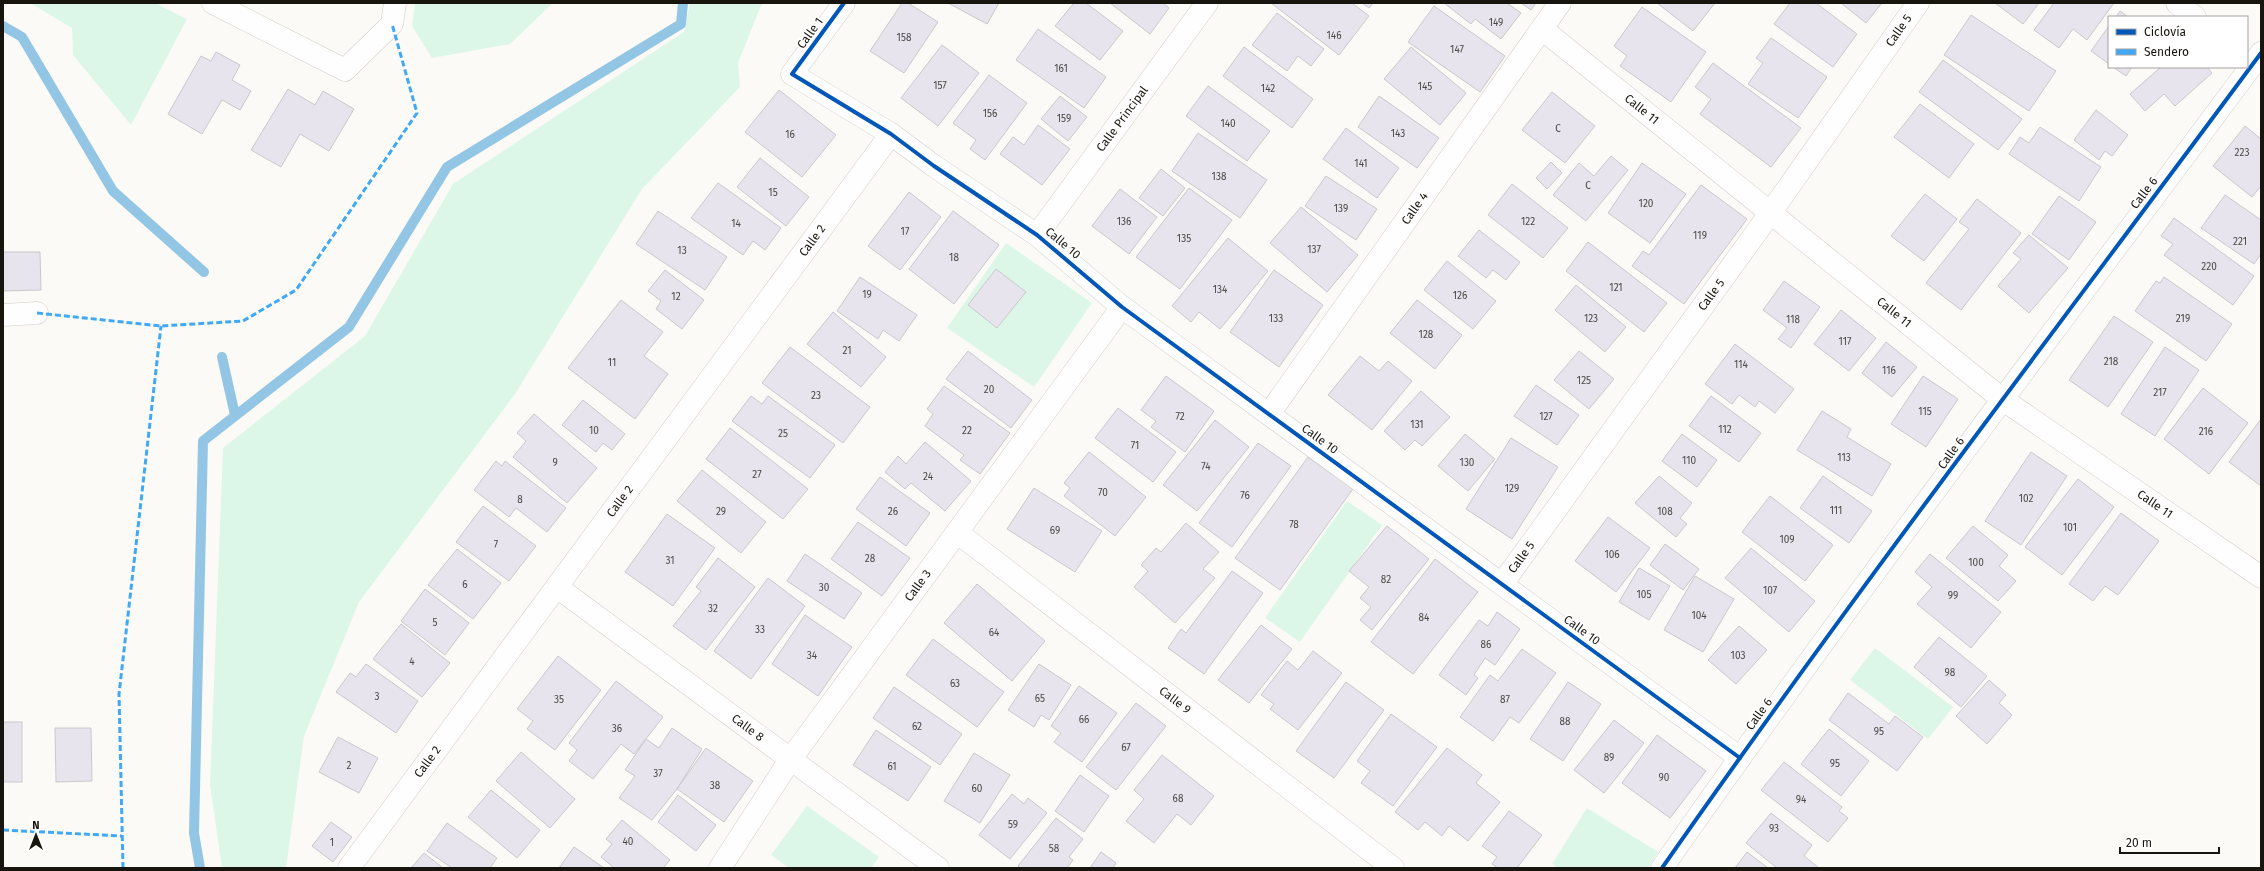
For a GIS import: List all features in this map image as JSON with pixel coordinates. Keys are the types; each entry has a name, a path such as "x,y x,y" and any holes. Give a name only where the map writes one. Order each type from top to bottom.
{"street":[{"path":"212,3 345,70 392,24 395,3"},
{"name":"Calle 1","path":"792,74 844,3"},
{"name":"Calle Principal","path":"1037,235 1207,3"},
{"name":"Calle 4","path":"1269,414 1560,3"},
{"name":"Calle 5","path":"1502,584 1771,212 1918,3"},
{"path":"2177,3 2194,16"},
{"name":"Calle 11","path":"1542,29 2002,399 2261,577"},
{"name":"Calle 6","path":"1662,868 1740,758 2002,399 2256,60"},
{"name":"Calle 10","path":"792,74 891,134 934,166 1037,235 1122,307 1740,758"},
{"name":"Calle 2","path":"349,868 891,134"},
{"name":"Calle 3","path":"720,868 790,760 958,533 1122,307"},
{"path":"3,315 37,313"},
{"name":"Calle 9","path":"958,533 1393,868"},
{"name":"Calle 8","path":"557,587 938,868"}],"green space":[{"path":"30,3 155,3 187,19 131,125 73,55 72,28"},
{"path":"415,3 553,3 510,44 432,58 412,26"},
{"path":"690,3 762,3 738,63 740,87 642,189 515,394 359,602 304,736 286,868 222,868 210,785 223,448 365,336 453,184 684,32"},
{"path":"1006,243 1092,303 1034,387 947,328"},
{"path":"1347,501 1382,525 1300,642 1265,618"},
{"path":"1875,648 1953,707 1928,739 1850,680"},
{"path":"807,806 879,857 871,868 789,868 771,855"},
{"path":"1587,808 1658,852 1648,868 1558,868 1552,864"}],"building":[{"path":"902,3 908,3 938,22 904,73 870,51"},
{"path":"948,3 999,3 987,24"},
{"path":"1074,3 1086,3 1123,31 1100,60 1055,26"},
{"path":"1110,3 1163,3 1169,8 1150,34"},
{"path":"1271,3 1352,3 1369,16 1339,55"},
{"path":"1362,3 1373,3 1369,8"},
{"path":"1444,3 1507,3 1521,13 1501,39 1475,19 1471,24"},
{"path":"1521,3 1536,3 1531,10"},
{"path":"1657,3 1715,3 1693,31"},
{"path":"1790,3 1816,3 1857,34 1833,67 1774,24"},
{"path":"1841,3 1882,3 1866,23"},
{"path":"1995,3 2039,3 2023,24"},
{"path":"2054,3 2114,3 2087,40 2073,29 2059,48 2034,30"},
{"path":"1434,6 1505,56 1480,92 1408,42"},
{"path":"1642,7 1706,52 1671,102 1620,66 1627,56 1614,46"},
{"path":"2120,11 2127,16 2117,16"},
{"path":"1277,13 1324,49 1311,66 1298,56 1287,71 1252,45"},
{"path":"1971,15 2056,71 2029,111 1944,55"},
{"path":"2108,27 2108,63 2091,51"},
{"path":"1038,29 1106,77 1084,108 1016,60"},
{"path":"1771,38 1827,77 1798,118 1748,84 1763,63 1756,58"},
{"path":"942,45 979,73 938,126 901,98"},
{"path":"1244,47 1313,99 1292,128 1223,76"},
{"path":"1411,47 1466,93 1440,125 1384,79"},
{"path":"216,52 240,65 232,80 251,91 240,110 222,100 202,134 168,114 201,56 211,61"},
{"path":"1943,60 2022,119 1998,150 1919,92"},
{"path":"1713,63 1801,128 1771,167 1700,114 1711,99 1695,87"},
{"path":"2114,68 2131,68 2126,76"},
{"path":"2160,68 2208,68 2212,73 2175,106 2164,94 2145,111 2130,94"},
{"path":"989,75 1027,103 985,160 970,149 976,140 953,123"},
{"path":"1208,86 1270,131 1247,161 1186,116"},
{"path":"288,89 315,105 323,91 354,109 329,151 300,134 281,167 251,150"},
{"path":"779,90 836,135 802,177 745,132"},
{"path":"1552,92 1595,126 1565,163 1522,130"},
{"path":"1060,96 1087,117 1068,141 1041,119"},
{"path":"1379,96 1439,138 1417,168 1358,127"},
{"path":"1920,104 1974,144 1949,178 1894,137"},
{"path":"2096,110 2128,135 2112,156 2105,151 2099,160 2074,140"},
{"path":"1038,125 1070,149 1042,185 1000,154 1013,137 1024,145"},
{"path":"2245,126 2261,139 2261,186 2252,197 2213,166"},
{"path":"2040,127 2101,167 2079,201 2009,154 2020,137 2029,143"},
{"path":"1346,128 1399,168 1377,198 1323,159"},
{"path":"1198,133 1267,180 1240,218 1172,171"},
{"path":"1611,156 1628,170 1586,221 1553,195 1579,163 1594,176"},
{"path":"760,158 809,197 786,226 737,187"},
{"path":"1551,162 1562,173 1547,189 1536,178"},
{"path":"1642,163 1686,194 1650,243 1608,213"},
{"path":"1161,169 1185,188 1163,216 1139,198"},
{"path":"1326,176 1377,209 1356,240 1305,206"},
{"path":"718,183 781,228 765,250 753,241 743,255 691,218"},
{"path":"1512,184 1568,228 1543,258 1488,215"},
{"path":"1701,185 1747,219 1684,304 1632,266 1643,251 1649,255"},
{"path":"1189,188 1232,220 1180,289 1136,257"},
{"path":"1120,189 1157,217 1129,254 1092,226"},
{"path":"909,192 941,217 900,270 868,246"},
{"path":"1925,194 1957,219 1924,261 1891,236"},
{"path":"2225,195 2261,220 2261,254 2254,264 2201,228"},
{"path":"2059,196 2096,222 2069,260 2032,234"},
{"path":"1977,199 2021,233 1961,310 1926,283 1969,229 1959,222"},
{"path":"1301,207 1358,255 1327,292 1270,243"},
{"path":"658,211 727,257 705,290 636,244"},
{"path":"953,211 999,245 954,304 909,269"},
{"path":"2174,218 2254,276 2233,305 2164,255 2173,244 2161,236"},
{"path":"1479,230 1520,262 1506,280 1493,270 1486,278 1458,256"},
{"path":"2029,235 2068,268 2029,313 1998,286 2021,259 2013,253"},
{"path":"1228,238 1268,271 1220,329 1199,312 1191,322 1172,306"},
{"path":"1588,242 1667,303 1644,332 1566,271"},
{"path":"3,252 40,252 41,290 3,291"},
{"path":"1447,261 1496,301 1473,329 1424,290"},
{"path":"996,269 1026,292 997,328 968,305"},
{"path":"665,270 704,300 682,329 656,309 661,301 648,291"},
{"path":"1274,270 1323,305 1279,367 1230,332"},
{"path":"860,277 917,315 899,341 883,330 878,339 837,311"},
{"path":"2164,277 2232,324 2206,361 2135,311 2156,281 2160,283"},
{"path":"1784,281 1820,307 1791,348 1778,339 1787,328 1763,310"},
{"path":"1576,285 1626,327 1605,352 1555,310"},
{"path":"621,300 663,332 644,356 668,374 635,419 568,368"},
{"path":"1417,300 1462,335 1435,369 1390,333"},
{"path":"1841,310 1876,338 1849,371 1814,344"},
{"path":"833,312 886,357 861,387 807,344"},
{"path":"2114,316 2153,342 2108,407 2069,380"},
{"path":"1886,342 1917,367 1892,397 1862,373"},
{"path":"1735,344 1794,389 1775,413 1759,401 1755,407 1739,395 1732,404 1705,384"},
{"path":"790,347 870,407 843,443 762,383"},
{"path":"2165,347 2199,370 2155,436 2121,414"},
{"path":"968,351 1032,400 1011,428 946,379"},
{"path":"1579,351 1614,379 1589,409 1554,380"},
{"path":"1360,356 1379,371 1388,361 1412,381 1372,430 1328,395"},
{"path":"1166,376 1214,411 1185,452 1151,427 1156,421 1141,410"},
{"path":"1923,376 1958,399 1926,447 1891,424"},
{"path":"1536,385 1579,415 1557,445 1514,416"},
{"path":"944,386 1010,433 980,474 960,460 964,455 925,426 933,414 927,409"},
{"path":"2203,388 2248,423 2209,474 2164,439"},
{"path":"1421,391 1450,417 1422,446 1415,440 1405,450 1384,431"},
{"path":"751,396 762,404 768,396 835,445 810,478 732,421"},
{"path":"1711,396 1761,433 1739,462 1689,426"},
{"path":"583,400 625,434 612,450 603,443 596,452 562,425"},
{"path":"1118,408 1176,452 1153,482 1095,438"},
{"path":"1822,411 1851,429 1847,437 1891,464 1872,496 1797,450"},
{"path":"534,414 597,468 567,503 513,457 526,441 517,433"},
{"path":"2261,419 2261,486 2229,462"},
{"path":"1215,420 1249,447 1197,511 1163,485"},
{"path":"730,428 808,489 783,519 706,459"},
{"path":"1465,434 1495,459 1468,491 1438,466"},
{"path":"1682,434 1717,460 1697,487 1662,461"},
{"path":"1511,438 1558,467 1512,539 1466,509"},
{"path":"925,442 971,481 945,511 911,483 905,489 885,472 898,456 906,464"},
{"path":"1258,443 1291,466 1232,547 1199,523"},
{"path":"1089,452 1146,497 1115,536 1064,496 1070,488 1064,483"},
{"path":"2031,452 2067,476 2021,545 1985,521"},
{"path":"1308,457 1353,489 1280,590 1235,558"},
{"path":"496,461 502,466 505,461 566,508 547,532 516,508 509,517 474,490"},
{"path":"702,470 766,522 741,553 677,501"},
{"path":"1659,476 1692,503 1680,518 1687,524 1676,537 1635,503"},
{"path":"1823,476 1872,511 1849,543 1800,508"},
{"path":"880,477 930,513 906,546 856,509"},
{"path":"2078,479 2114,507 2062,575 2025,547"},
{"path":"1034,488 1102,531 1075,572 1007,529"},
{"path":"1770,496 1833,545 1805,581 1742,532"},
{"path":"483,506 536,546 509,581 456,542"},
{"path":"2121,513 2159,541 2118,595 2105,586 2093,601 2069,584"},
{"path":"667,514 715,548 673,606 625,572"},
{"path":"1608,517 1650,548 1616,592 1575,561"},
{"path":"858,522 910,558 882,596 831,559"},
{"path":"1186,523 1219,552 1203,569 1215,578 1175,623 1134,587 1148,571 1141,565 1156,548 1161,552"},
{"path":"1387,526 1429,559 1372,630 1360,620 1371,607 1360,598 1369,587 1349,571"},
{"path":"1973,526 2008,555 1999,566 2016,581 1998,601 1946,558"},
{"path":"1665,544 1699,569 1683,590 1650,565"},
{"path":"1751,548 1815,601 1789,632 1725,578"},
{"path":"457,549 501,583 473,619 428,585"},
{"path":"805,554 862,593 844,619 787,581"},
{"path":"1930,554 2001,612 1971,648 1917,604 1932,587 1915,572"},
{"path":"718,558 755,587 706,650 673,626 701,591 696,587"},
{"path":"1435,559 1478,592 1413,674 1371,642"},
{"path":"1639,568 1670,586 1649,620 1619,602"},
{"path":"1232,571 1263,593 1204,674 1168,648 1181,629 1186,633"},
{"path":"1695,576 1734,599 1703,652 1664,630"},
{"path":"768,578 805,606 751,679 714,651"},
{"path":"977,584 1045,641 1012,681 944,623"},
{"path":"425,589 469,623 445,655 401,621"},
{"path":"1497,612 1520,629 1495,665 1485,658 1474,675 1478,678 1466,695 1439,675 1479,620 1488,626"},
{"path":"805,615 852,647 818,696 772,664"},
{"path":"401,624 450,663 422,697 373,659"},
{"path":"1261,625 1292,649 1249,703 1218,680"},
{"path":"1739,626 1767,650 1736,684 1708,660"},
{"path":"1939,637 1987,676 1961,707 1914,667"},
{"path":"933,639 1004,692 977,727 906,675"},
{"path":"1522,649 1556,673 1519,723 1510,717 1493,741 1460,717 1490,675 1498,681"},
{"path":"1313,651 1342,673 1298,730 1270,709 1274,704 1261,695 1287,661 1298,670"},
{"path":"558,656 601,690 555,750 527,729 533,721 517,709"},
{"path":"366,664 418,701 396,733 336,692 350,673 356,677"},
{"path":"1039,664 1071,685 1049,720 1041,715 1034,727 1008,710"},
{"path":"1989,680 2006,695 1999,703 2012,715 1987,744 1956,716"},
{"path":"616,681 663,717 634,754 621,744 593,779 569,761 577,750 569,743"},
{"path":"1346,682 1384,710 1334,778 1296,751"},
{"path":"1568,682 1601,704 1563,761 1530,739"},
{"path":"1079,686 1117,713 1082,762 1054,742 1061,733 1051,726"},
{"path":"894,687 962,734 940,765 873,718"},
{"path":"1848,693 1889,724 1895,716 1923,737 1897,771 1829,720"},
{"path":"1136,703 1166,726 1116,790 1086,767"},
{"path":"1391,714 1437,747 1393,806 1361,783 1370,771 1357,761"},
{"path":"1614,720 1644,743 1604,793 1574,770"},
{"path":"3,722 22,722 22,782 3,782"},
{"path":"55,728 91,728 92,781 56,782"},
{"path":"672,728 702,749 677,789 652,820 619,798 635,776 625,770 646,739 659,748"},
{"path":"1829,729 1869,761 1841,796 1801,764"},
{"path":"876,730 931,767 908,801 853,765"},
{"path":"1657,735 1706,771 1670,818 1622,783"},
{"path":"338,737 378,758 359,793 319,772"},
{"path":"706,748 753,781 724,822 677,789"},
{"path":"1447,748 1482,775 1476,783 1500,802 1468,841 1449,826 1442,836 1425,822 1418,830 1395,812"},
{"path":"521,752 575,799 550,828 496,781"},
{"path":"974,753 1010,775 980,823 944,801"},
{"path":"1162,755 1214,796 1191,825 1177,814 1154,843 1126,821 1144,799 1134,790"},
{"path":"1784,762 1842,807 1839,811 1848,818 1828,842 1761,790"},
{"path":"1080,775 1109,796 1084,832 1055,811"},
{"path":"491,790 540,830 517,858 468,817"},
{"path":"1012,794 1024,804 1028,798 1047,813 1010,859 979,835"},
{"path":"678,795 716,825 696,851 658,822"},
{"path":"1509,811 1542,835 1517,868 1498,868 1492,864 1497,857 1482,846"},
{"path":"1771,813 1812,845 1804,856 1819,868 1777,868 1746,843"},
{"path":"1056,818 1083,839 1069,857 1073,860 1067,868 1020,868 1018,866"},
{"path":"622,820 670,860 663,868 614,868 601,857 612,844 606,839"},
{"path":"331,822 352,837 333,862 312,846"},
{"path":"447,823 497,858 490,868 452,868 427,851"},
{"path":"574,847 604,868 559,868"},
{"path":"1101,852 1116,863 1113,868 1090,868"},
{"path":"1747,852 1768,868 1735,868"},
{"path":"424,853 443,868 411,868"}],"waterway":[{"path":"200,868 194,833 203,441 349,327 447,167 681,24 683,3"},
{"path":"3,26 22,37 113,191 204,272"},
{"path":"222,357 235,415"}],"marked path":[{"path":"37,313 161,326 243,321 296,290 417,113 392,24"},
{"path":"123,868 119,694 161,326"},
{"path":"3,830 122,836"}],"cycle path":[{"path":"844,3 792,74 891,134 934,166 1037,235 1122,307 1740,758"},
{"path":"1662,868 1883,560 2261,53"}]}
